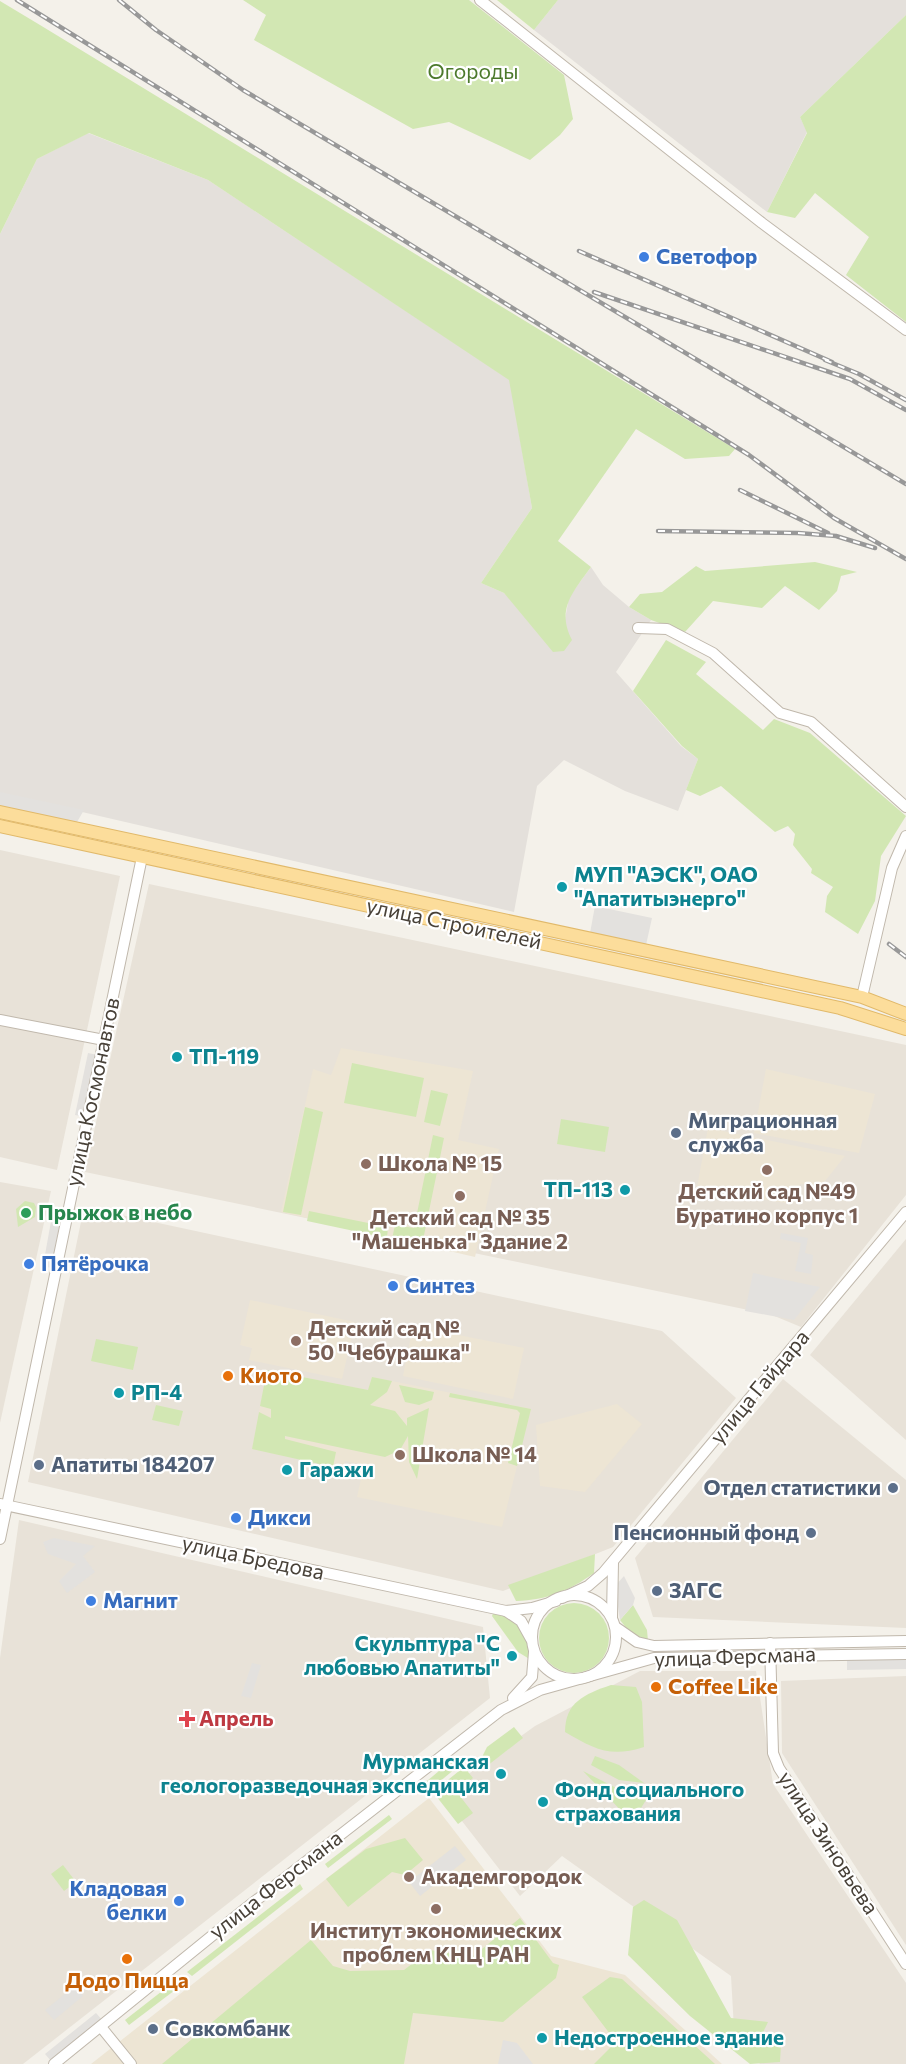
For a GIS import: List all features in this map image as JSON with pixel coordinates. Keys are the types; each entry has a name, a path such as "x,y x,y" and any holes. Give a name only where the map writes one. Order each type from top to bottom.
{"main road":[{"name":"улица Строителей","path":"0,812 862,998 906,1014"},
{"name":"улица Строителей","path":"0,826 863,1013 906,1029"},
{"path":"142,857 145,842"},
{"path":"489,932 493,918"},
{"path":"708,979 712,966"}],"street":[{"path":"480,0 762,223 906,330"},
{"path":"638,628 666,629 713,653 780,712 811,722 906,807"},
{"path":"862,998 892,868 906,836"},
{"name":"улица Космонавтов","path":"0,1539 4,1505 142,857"},
{"path":"0,1020 104,1040"},
{"name":"улица Гайдара","path":"559,1600 588,1587 613,1562 906,1212"},
{"name":"улица Бредова","path":"4,1505 506,1611"},
{"path":"506,1611 521,1622 539,1660 557,1676 565,1679 585,1676 607,1664 615,1650 613,1562"},
{"path":"506,1611 532,1608 575,1595 591,1597 599,1602 614,1623"},
{"path":"533,1645 536,1617 559,1600"},
{"name":"улица Ферсмана","path":"614,1623 637,1642 654,1646 906,1641"},
{"path":"822,1642 823,1655"},
{"name":"улица Зиновьева","path":"770,1644 773,1753 780,1768 906,1964"},
{"name":"улица Ферсмана","path":"54,2064 255,1902 501,1710 532,1677 533,1645"},
{"name":"улица Ферсмана","path":"501,1710 540,1690 654,1658 906,1654"},
{"path":"100,2027 131,2064"}],"shaded area":[{"path":"558,0 906,0 906,15 800,117 807,132 767,212 534,30"},
{"path":"88,133 208,180 510,380 532,508 481,583 504,593 523,612 564,625 569,597 591,567 603,585 629,607 651,620 616,672 681,746 698,759 678,811 625,791 564,760 537,786 514,912 0,793 0,234 37,159"},
{"path":"0,792 84,810 77,822 0,806"},
{"path":"0,850 120,876 57,1170 0,1157"},
{"path":"149,884 906,1045 906,1195 801,1327 772,1315 85,1172"},
{"path":"595,906 652,918 646,945 590,933"},
{"name":"Школа № 15","path":"341,1048 473,1071 458,1140 499,1149 475,1257 281,1212 313,1069 331,1075"},
{"path":"88,1053 98,1055 85,1117 75,1115"},
{"path":"766,1069 875,1094 859,1153 754,1133"},
{"name":"Детский сад №49 Буратино корпус 1","path":"708,1128 845,1156 821,1186 800,1184 797,1198 792,1204 722,1193 697,1187"},
{"path":"0,1182 51,1191 0,1423"},
{"path":"84,1207 662,1331 736,1398 613,1547 503,1591 28,1482"},
{"path":"53,1210 62,1212 51,1268 43,1266"},
{"path":"781,1233 808,1238 805,1253 813,1255 811,1274 795,1271 801,1243 780,1239"},
{"path":"906,1239 906,1440 810,1355"},
{"path":"753,1273 820,1287 794,1320 745,1311"},
{"name":"Детский сад № 50 \"Чебурашка\"","path":"250,1300 355,1322 342,1379 249,1360 252,1348 240,1345"},
{"path":"413,1326 524,1348 513,1399 403,1376"},
{"name":"Школа № 14","path":"267,1370 368,1390 372,1377 531,1409 502,1527 357,1497 364,1465 345,1461 343,1469 252,1449"},
{"path":"783,1379 906,1480 906,1628 653,1617 635,1558"},
{"path":"617,1404 642,1424 585,1492 540,1486 536,1425"},
{"path":"19,1520 483,1627 490,1698 23,2064 0,2064 0,1658"},
{"path":"54,1538 95,1546 83,1556 95,1572 67,1593 59,1581 76,1564 48,1554 43,1542"},
{"path":"624,1576 635,1598 633,1605 620,1620 615,1586"},
{"path":"906,1659 906,1669 847,1670 847,1660"},
{"path":"252,1663 261,1665 251,1698 241,1696"},
{"path":"640,1671 756,1671 773,1784 906,1983 906,2064 760,2064 734,2029 731,1976 562,1856 520,1896 441,1794 535,1726"},
{"path":"906,1676 906,1945 782,1753 781,1681"},
{"name":"Академгородок","path":"429,1798 551,1956 625,1975 722,2064 91,2064"},
{"path":"455,1846 466,1860 420,1896 409,1882"},
{"path":"75,1986 83,1996 54,2020 45,2010"},
{"path":"96,2013 103,2021 52,2062 45,2054"},
{"path":"503,2040 517,2043 533,2064 498,2064"}],"green space":[{"name":"Огороды","path":"243,0 469,0 564,75 573,119 560,135 530,160 449,122 413,129 254,40 266,15"},
{"path":"497,0 558,0 534,30"},
{"path":"0,1 735,449 729,456 685,459 636,429 558,541 591,567 573,593 566,610 567,629 572,640 564,651 553,652 504,593 481,583 532,508 509,380 208,180 89,133 37,159 0,234"},
{"path":"906,15 906,322 846,275 869,237 815,193 795,218 767,212 807,133 800,117"},
{"path":"815,562 857,572 841,576 837,591 819,610 785,586 762,608 713,601 685,632 651,620 629,607 640,594 662,592 696,566 705,571"},
{"path":"666,640 706,662 696,674 763,730 774,719 810,733 906,816 881,856 875,901 858,934 825,912 827,896 833,887 811,873 812,869 793,845 795,834 788,826 775,832 721,786 700,796 686,790 698,759 682,746 633,691"},
{"path":"352,1063 424,1078 416,1117 344,1103"},
{"path":"431,1090 448,1094 440,1126 424,1122"},
{"path":"305,1107 323,1112 301,1215 283,1212"},
{"path":"561,1119 609,1127 605,1152 557,1144"},
{"path":"433,1135 444,1138 422,1245 392,1239 395,1225 414,1228"},
{"name":"Прыжок в небо","path":"25,1201 34,1203 35,1217 18,1227 16,1209"},
{"path":"309,1211 388,1227 387,1238 307,1221"},
{"path":"96,1339 138,1347 133,1370 91,1361"},
{"path":"267,1370 368,1390 372,1377 392,1381 387,1392 370,1405 395,1411 407,1426 407,1418 429,1408 417,1479 409,1462 408,1436 400,1450 385,1457 285,1436 285,1439 336,1452 333,1467 252,1449 259,1412 271,1418 271,1409 260,1406"},
{"path":"399,1385 434,1392 432,1400 419,1405 405,1402"},
{"path":"450,1393 531,1409 517,1466 508,1463 520,1413 517,1410 449,1397"},
{"path":"156,1405 183,1411 179,1426 152,1420"},
{"path":"595,1554 594,1573 576,1585 557,1593 538,1599 516,1601 508,1585"},
{"path":"581,1603 594,1609 603,1618 607,1624 609,1638 607,1652 599,1663 588,1671 567,1673 549,1663 541,1652 539,1631 549,1613 560,1605"},
{"path":"633,1605 647,1630 648,1641 631,1634 620,1620"},
{"path":"494,1611 509,1619 520,1629 528,1643 531,1660 518,1652 492,1616"},
{"path":"611,1685 636,1687 642,1702 644,1747 612,1752 594,1747 565,1732 566,1722 573,1706 585,1696"},
{"path":"514,1727 523,1738 487,1766 481,1759 487,1747"},
{"path":"457,1756 462,1763 432,1788 427,1781"},
{"path":"595,1756 619,1765 644,1783 619,1780 591,1765"},
{"path":"464,1767 473,1778 456,1791 473,1813 458,1824 433,1792"},
{"path":"583,1771 624,1792 648,1797 632,1822"},
{"path":"389,1815 392,1819 328,1868 325,1864"},
{"path":"405,1838 423,1860 405,1875 392,1872 348,1907 326,1879 366,1849"},
{"path":"63,1865 76,1882 64,1891 51,1874"},
{"path":"300,1884 303,1889 192,1976 187,1972"},
{"path":"644,1900 677,1920 731,2018 768,2022 757,2045 781,2044 780,2062 750,2064 690,2016 628,1955 633,1907"},
{"path":"520,1918 553,1963 559,1965 556,1978 503,2022 413,2013 404,2064 162,2064 311,1940 333,1966 350,1971 404,1970 430,1950 472,1957"},
{"path":"610,1977 622,1979 715,2064 594,2064 616,2042 582,1997"},
{"path":"175,1981 179,1987 129,2025 125,2020"}],"railway":[{"path":"17,0 749,455 834,518 906,559"},
{"path":"119,0 156,30 243,90 906,484"},
{"path":"579,251 832,362"},
{"path":"594,292 850,379 906,410"},
{"path":"825,360 859,374 906,400"},
{"path":"740,490 828,533"},
{"path":"658,531 798,533 836,536 875,548"},
{"path":"889,944 906,957"}],"place":[{"name":"Светофор","path":"644,257"},
{"name":"МУП \"АЭСК\", ОАО \"Апатитыэнерго\"","path":"562,887"},
{"name":"ТП-119","path":"177,1057"},
{"name":"Миграционная служба","path":"676,1133"},
{"name":"Школа № 15","path":"366,1164"},
{"name":"Детский сад №49 Буратино корпус 1","path":"767,1170"},
{"name":"ТП-113","path":"625,1190"},
{"name":"Детский сад № 35 \"Машенька\" Здание 2","path":"460,1196"},
{"name":"Прыжок в небо","path":"26,1213"},
{"name":"Пятёрочка","path":"29,1264"},
{"name":"Синтез","path":"393,1286"},
{"name":"Детский сад № 50 \"Чебурашка\"","path":"296,1341"},
{"name":"Киото","path":"228,1376"},
{"name":"РП-4","path":"119,1393"},
{"name":"Школа № 14","path":"400,1455"},
{"name":"Апатиты 184207","path":"39,1465"},
{"name":"Гаражи","path":"287,1470"},
{"name":"Отдел статистики","path":"893,1488"},
{"name":"Дикси","path":"236,1518"},
{"name":"Пенсионный фонд","path":"811,1533"},
{"name":"ЗАГС","path":"657,1591"},
{"name":"Магнит","path":"91,1601"},
{"name":"Скульптура \"С любовью Апатиты\"","path":"512,1656"},
{"name":"Coffee Like","path":"656,1687"},
{"name":"Апрель","path":"187,1719"},
{"name":"Мурманская геологоразведочная экспедиция","path":"501,1774"},
{"name":"Фонд социального страхования","path":"543,1802"},
{"name":"Академгородок","path":"409,1877"},
{"name":"Кладовая белки","path":"179,1901"},
{"name":"Институт экономических проблем КНЦ РАН","path":"436,1909"},
{"name":"Додо Пицца","path":"127,1959"},
{"name":"Совкомбанк","path":"153,2029"},
{"name":"Недостроенное здание","path":"542,2038"}]}
